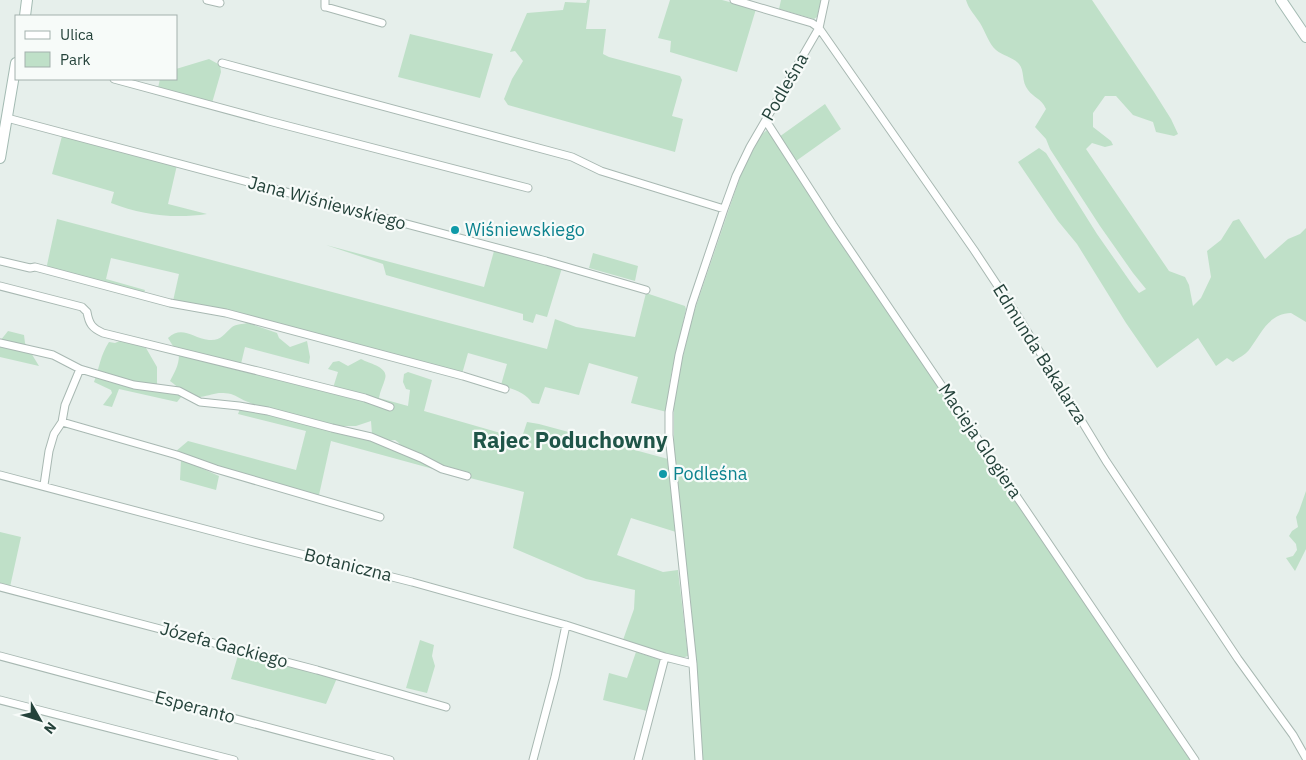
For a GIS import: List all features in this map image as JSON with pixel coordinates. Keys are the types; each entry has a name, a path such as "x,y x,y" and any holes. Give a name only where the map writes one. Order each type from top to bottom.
{"main road":[{"path":"24,15 27,0"},
{"path":"1281,0 1306,37"},
{"path":"0,158 15,69"}],"street":[{"path":"207,0 220,4"},
{"path":"325,0 324,7 382,23"},
{"path":"734,0 812,22 819,28"},
{"name":"Podleśna","path":"699,760 694,664 669,435 669,412 679,356 692,304 736,176 750,147 819,28 825,0"},
{"name":"Edmunda Bakalarza","path":"819,28 974,250 1019,318 1106,460 1238,659 1293,735 1306,758"},
{"path":"222,64 572,157 601,171 724,209"},
{"path":"118,80 528,188"},
{"name":"Jana Wiśniewskiego","path":"7,118 546,260 646,290"},
{"name":"Macieja Glogiera","path":"766,121 833,225 1195,760"},
{"path":"0,261 30,268 35,267 170,303 226,313 463,376 505,390"},
{"path":"0,286 82,307 87,312 93,329 103,333 365,398 390,407"},
{"path":"0,343 53,355 80,369 134,385 179,391 200,402 268,411 371,436 442,469 466,476"},
{"path":"44,485 49,451 54,434 62,422 65,405 80,369"},
{"path":"62,422 178,455 216,469 380,517"},
{"name":"Botaniczna","path":"0,475 412,582 566,625 665,657 694,664"},
{"name":"Józefa Gackiego","path":"0,587 317,670 446,707"},
{"path":"533,760 555,677 566,625"},
{"name":"Esperanto","path":"0,656 390,760"},
{"path":"638,760 665,657"},
{"path":"0,700 234,760"}],"green space":[{"path":"587,0 590,0 586,29 606,29 603,54 680,76 682,80 672,116 683,119 675,152 508,105 504,99 512,79 523,61 515,51 510,52 527,13 563,10 565,2 586,3"},
{"path":"670,0 722,0 756,9 737,72 670,52 671,41 658,38"},
{"path":"781,0 821,0 817,17 814,19 779,9"},
{"path":"966,0 1092,0 1154,92 1178,134 1174,136 1156,132 1153,122 1133,115 1116,96 1105,96 1093,113 1093,127 1111,141 1113,145 1105,147 1092,143 1086,149 1169,271 1185,277 1189,285 1193,306 1201,298 1211,277 1207,251 1221,240 1233,221 1239,219 1265,259 1288,239 1300,234 1306,228 1306,322 1291,313 1276,317 1266,326 1247,352 1233,362 1227,358 1216,366 1198,338 1157,368 1126,323 1077,244 1058,221 1018,162 1039,148 1046,153 1097,234 1134,287 1139,293 1146,289 1100,226 1050,149 1046,139 1035,127 1046,109 1026,87 1021,67 1014,60 999,52 989,41"},
{"path":"410,34 493,54 480,98 398,77"},
{"path":"209,59 220,65 221,72 212,103 158,88 160,80 178,80 178,68"},
{"path":"825,104 841,129 796,161 779,137"},
{"path":"767,130 1192,760 702,760 691,605 674,461 674,395 692,318 741,174 761,135"},
{"path":"62,136 177,165 168,204 207,214 170,216 134,210 111,203 114,192 52,174"},
{"path":"57,219 547,349 555,319 576,327 635,337 646,293 685,306 686,309 672,373 667,412 631,403 638,377 589,363 579,395 545,387 539,404 532,403 522,394 501,385 507,364 468,353 462,374 173,301 179,274 111,258 106,279 145,290 144,293 49,269 47,265"},
{"path":"326,245 484,287 494,251 562,268 547,317 536,314 533,323 523,320 523,314 386,275 383,264"},
{"path":"593,253 638,266 635,281 589,268"},
{"path":"248,323 277,333 279,338 290,347 307,341 310,357 309,364 245,347 240,368 333,388 338,372 328,369 333,362 339,361 348,366 361,359 378,366 384,372 385,379 379,398 408,406 410,390 406,389 403,382 404,374 408,372 432,380 424,411 518,438 523,434 527,422 539,424 668,459 676,532 631,518 617,555 663,572 678,570 688,656 682,658 623,640 634,609 635,590 586,579 513,548 524,492 470,478 467,472 421,458 395,440 385,441 372,434 371,421 356,426 336,426 426,462 437,470 331,441 319,495 229,471 175,452 188,441 296,470 306,431 238,414 240,409 292,419 231,394 218,393 200,397 192,396 170,381 179,358 178,349 173,346 168,338 173,334 183,332 203,339 217,339 234,326"},
{"path":"8,331 24,335 25,343 39,366 0,357 0,341"},
{"path":"122,340 146,348 157,367 157,390 182,396 177,402 119,389 112,407 103,405 112,393 111,390 94,382 109,342 115,343"},
{"path":"181,459 219,476 216,490 180,480"},
{"path":"1306,491 1306,549 1295,571 1286,558 1293,556 1297,550 1296,544 1289,536 1298,527 1296,517"},
{"path":"0,532 21,537 10,587 0,584"},
{"path":"420,640 434,645 432,656 435,666 427,693 406,688"},
{"path":"239,652 337,678 326,704 231,679"},
{"path":"636,652 661,660 647,711 603,700 609,673 627,678"}],"place":[{"name":"Wiśniewskiego","path":"455,230"},
{"name":"Podleśna","path":"663,474"}],"district":[{"name":"Rajec Poduchowny","path":"570,440"}]}
